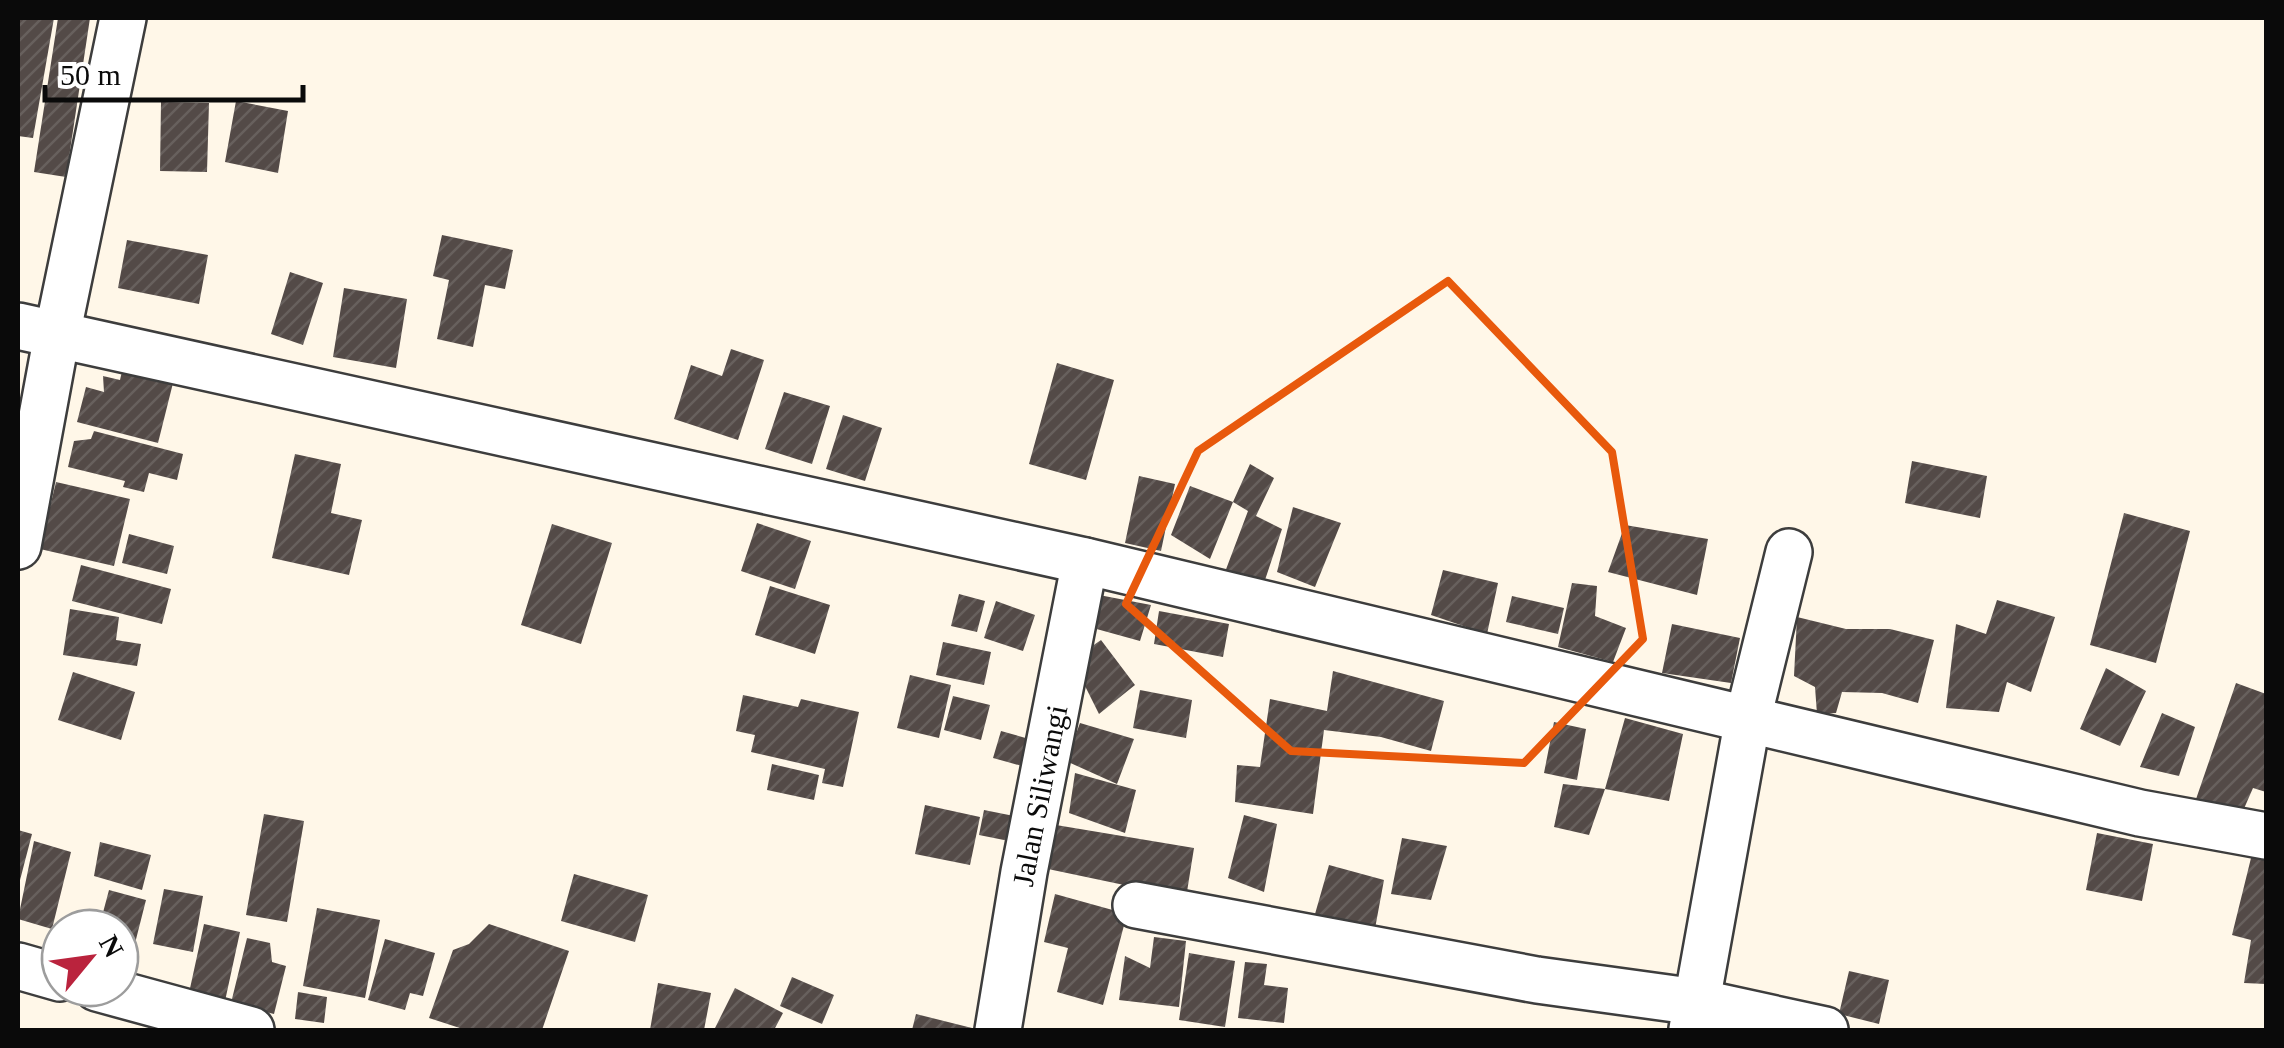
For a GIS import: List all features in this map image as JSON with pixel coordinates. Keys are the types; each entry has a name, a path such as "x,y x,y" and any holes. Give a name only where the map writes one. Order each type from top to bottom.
{"street":[{"path":"18,546 37,331 123,18"},
{"path":"37,331 1086,561 2140,813 2266,836"},
{"path":"1695,1016 1748,718 1789,552"},
{"name":"Jalan Siliwangi","path":"998,1030 1024,872 1086,561"},
{"path":"1136,905 1537,980 1695,1016 1825,1030"},
{"path":"140,1000 251,1030"}],"highlighted area":[{"path":"1448,281 1612,452 1643,639 1524,763 1291,751 1126,604 1198,451"}],"building":[{"path":"18,18 54,18 33,138 18,136"},
{"path":"58,18 90,18 66,177 34,172"},
{"path":"236,101 288,111 278,173 225,162"},
{"path":"161,102 209,103 207,172 160,171"},
{"path":"442,235 513,250 505,289 485,285 473,347 437,339 449,280 433,276"},
{"path":"127,240 208,255 199,304 118,288"},
{"path":"290,272 323,283 303,345 271,334"},
{"path":"344,288 407,299 396,368 333,357"},
{"path":"731,349 764,360 738,440 674,419 691,365 722,376"},
{"path":"124,362 175,375 158,443 77,422 86,387 104,392 103,376 120,380"},
{"path":"1057,363 1114,380 1086,480 1029,464"},
{"path":"784,392 830,406 812,464 765,449"},
{"path":"843,415 882,428 865,481 826,469"},
{"path":"94,431 183,454 177,480 149,473 144,492 123,487 125,481 68,467 74,441 91,439"},
{"path":"295,454 341,464 331,513 362,520 349,575 272,558"},
{"path":"1912,461 1987,476 1980,518 1905,503"},
{"path":"1250,464 1274,478 1256,516 1282,529 1262,589 1225,572 1248,511 1233,502"},
{"path":"1139,476 1175,484 1161,551 1125,543"},
{"path":"56,482 130,499 114,566 40,549"},
{"path":"1190,486 1233,502 1210,559 1171,535"},
{"path":"1293,507 1341,523 1315,587 1277,572"},
{"path":"2124,513 2190,531 2156,663 2090,645"},
{"path":"757,523 811,541 795,589 741,571"},
{"path":"552,524 612,543 581,644 521,625"},
{"path":"1625,525 1708,539 1697,595 1608,572"},
{"path":"129,534 174,546 167,574 122,563"},
{"path":"81,565 171,589 162,624 72,601"},
{"path":"1443,570 1498,583 1487,634 1431,615"},
{"path":"1572,583 1597,586 1595,616 1626,628 1613,662 1558,647"},
{"path":"770,586 830,605 815,654 755,635"},
{"path":"959,594 985,601 977,632 951,626"},
{"path":"1099,595 1151,605 1140,641 1093,628"},
{"path":"1512,596 1564,608 1558,634 1506,622"},
{"path":"1997,600 2055,617 2031,692 2007,682 1999,712 1946,708 1956,624 1986,634"},
{"path":"996,601 1035,615 1023,651 984,638"},
{"path":"70,609 119,617 116,640 141,644 137,666 63,655"},
{"path":"1159,611 1229,624 1223,657 1154,644"},
{"path":"1797,617 1846,629 1890,629 1934,640 1918,703 1882,693 1842,692 1836,713 1817,714 1815,687 1794,676"},
{"path":"1672,624 1740,638 1731,683 1662,673"},
{"path":"1101,640 1135,685 1099,714 1072,660"},
{"path":"943,642 991,652 984,685 936,675"},
{"path":"2106,668 2146,691 2120,746 2080,729"},
{"path":"1333,671 1444,701 1431,751 1381,737 1324,730 1313,814 1235,802 1237,765 1260,767 1270,699 1327,711"},
{"path":"73,672 135,692 121,740 58,720"},
{"path":"910,675 951,685 939,738 897,728"},
{"path":"2236,683 2266,694 2266,792 2253,788 2239,820 2195,802"},
{"path":"1140,690 1192,700 1186,738 1133,728"},
{"path":"743,695 798,707 801,699 859,712 843,787 822,783 825,769 751,752 755,735 736,731"},
{"path":"953,696 990,705 981,740 944,730"},
{"path":"2162,713 2195,727 2179,776 2140,767"},
{"path":"1625,718 1683,734 1669,801 1605,789"},
{"path":"1554,722 1586,729 1577,780 1544,773"},
{"path":"1080,723 1134,739 1117,784 1066,761"},
{"path":"1001,731 1029,739 1022,766 993,758"},
{"path":"772,764 819,775 814,800 767,790"},
{"path":"1075,773 1136,790 1125,833 1069,813"},
{"path":"1563,784 1605,789 1589,835 1554,827"},
{"path":"925,805 980,817 970,865 915,854"},
{"path":"984,810 1014,816 1009,841 979,835"},
{"path":"264,814 304,821 287,922 246,915"},
{"path":"1244,815 1277,824 1264,892 1228,878"},
{"path":"1056,825 1194,848 1186,898 1048,869"},
{"path":"18,830 32,834 19,884 18,883"},
{"path":"2097,833 2153,844 2142,901 2086,890"},
{"path":"1402,838 1447,846 1431,900 1391,894"},
{"path":"34,841 71,852 57,908 40,908 40,925 18,919"},
{"path":"100,842 151,855 142,890 94,876"},
{"path":"2252,854 2266,860 2266,984 2244,983 2251,940 2232,935"},
{"path":"1329,865 1384,880 1374,934 1313,921"},
{"path":"574,874 648,895 635,942 561,921"},
{"path":"164,889 203,896 193,952 153,944"},
{"path":"109,890 146,900 140,924 140,908 104,908"},
{"path":"1055,894 1127,914 1103,1005 1057,992 1068,948 1044,942"},
{"path":"317,908 380,920 365,998 303,986"},
{"path":"204,924 240,932 225,1001 189,993"},
{"path":"489,924 569,951 542,1030 466,1030 429,1018 453,950 469,944"},
{"path":"1154,937 1186,941 1179,1007 1119,1000 1125,956 1150,968"},
{"path":"247,938 270,943 272,962 286,966 274,1014 231,1003"},
{"path":"385,939 435,953 423,996 410,993 405,1010 368,1000"},
{"path":"1189,953 1235,961 1225,1027 1179,1020"},
{"path":"1245,962 1267,964 1264,985 1288,988 1284,1023 1238,1018"},
{"path":"1849,971 1889,980 1879,1024 1839,1014"},
{"path":"792,977 834,995 822,1024 780,1006"},
{"path":"658,983 711,993 704,1030 650,1030"},
{"path":"735,988 783,1013 774,1030 714,1030"},
{"path":"298,992 327,997 324,1023 295,1019"},
{"path":"916,1014 976,1029 976,1030 912,1030"}]}
